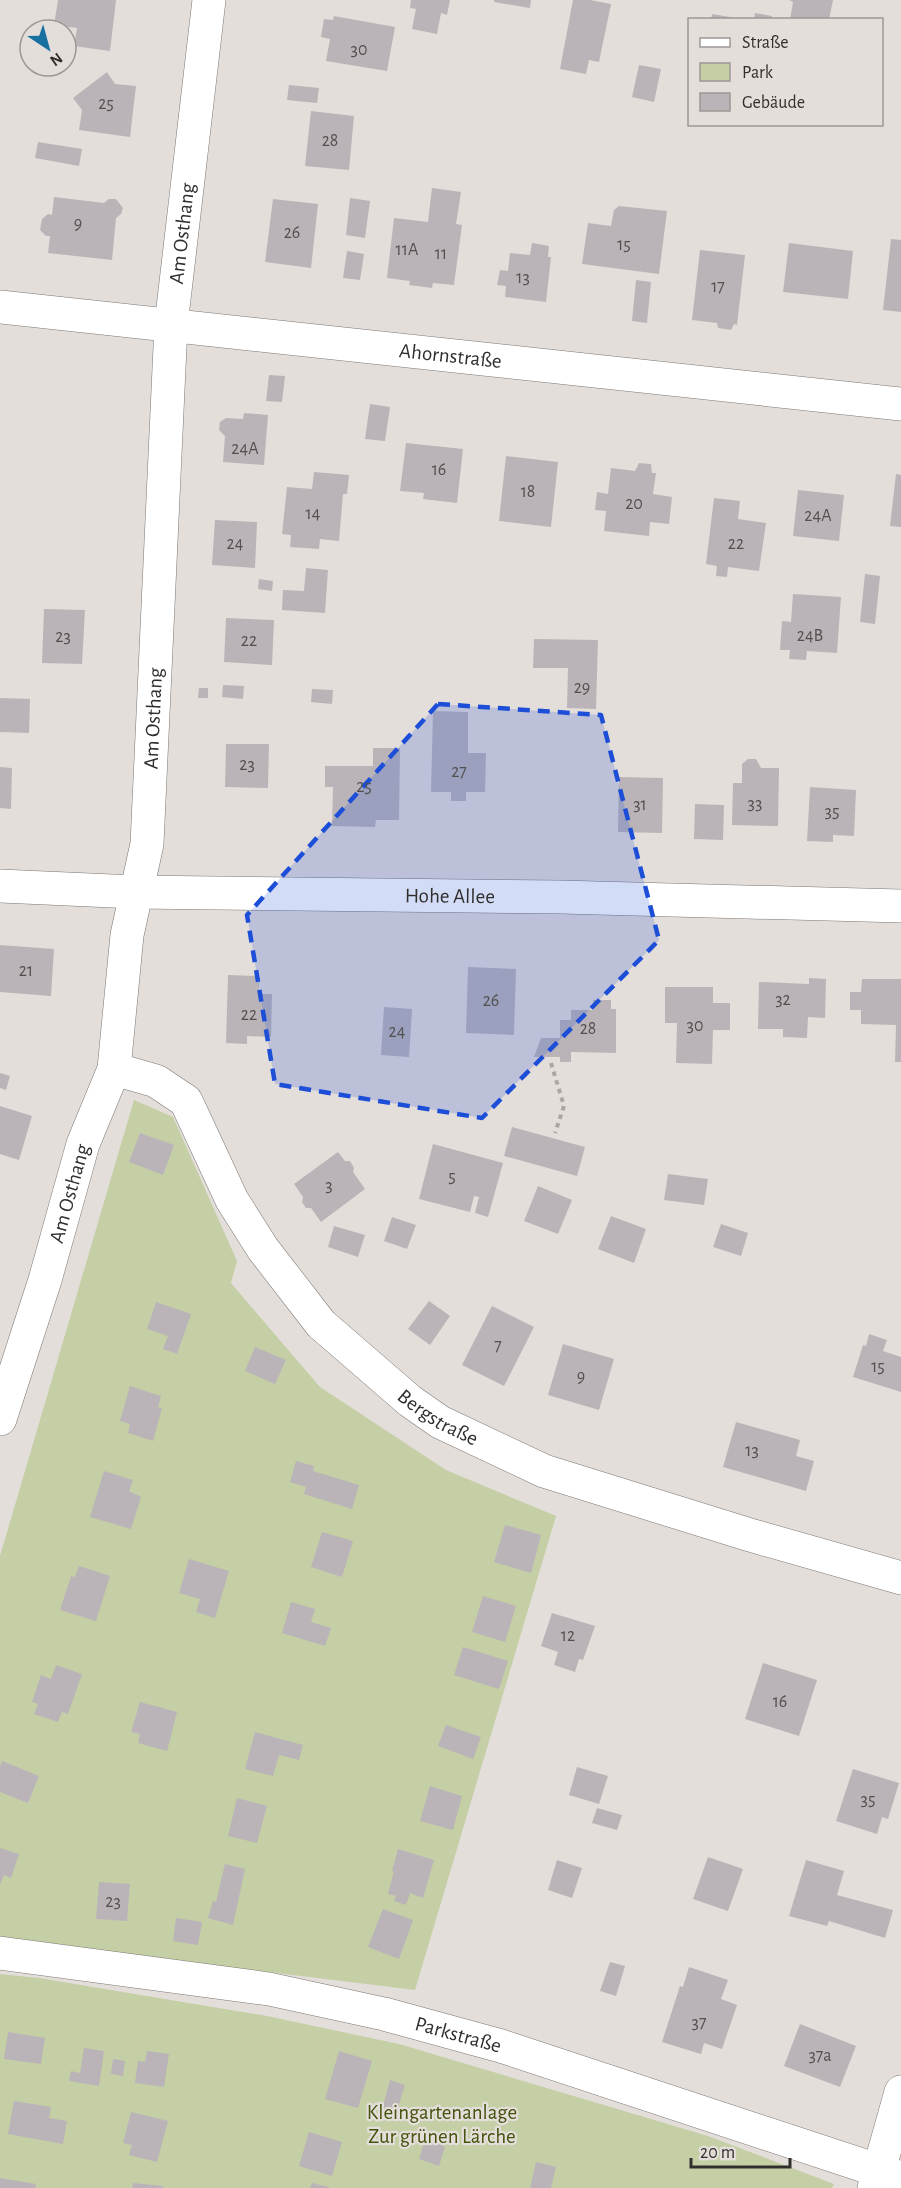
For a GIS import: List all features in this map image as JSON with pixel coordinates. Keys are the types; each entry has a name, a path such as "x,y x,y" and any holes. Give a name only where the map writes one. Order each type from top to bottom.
{"street":[{"name":"Am Osthang","path":"0,1419 45,1280 83,1144 114,1069 127,935 147,844 171,325 208,0"},
{"name":"Ahornstraße","path":"0,307 901,404"},
{"name":"Hohe Allee","path":"0,886 135,892 560,897 901,906"},
{"name":"Bergstraße","path":"114,1069 156,1081 186,1101 232,1200 263,1249 321,1324 410,1401 440,1422 544,1471 750,1535 901,1578"},
{"name":"Parkstraße","path":"0,1953 269,1989 384,2014 501,2046 885,2178"},
{"path":"885,2178 901,2092"}],"path":[{"path":"551,1063 564,1106 555,1133"}],"highlighted area":[{"path":"438,704 601,715 659,940 482,1118 275,1084 247,915"}],"green space":[{"path":"134,1100 173,1117 237,1261 231,1283 320,1387 446,1470 556,1516 415,1990 0,1939 0,1556"},
{"name":"Kleingartenanlage Zur grünen Lärche","path":"0,1974 39,1978 267,2016 399,2044 708,2136 834,2184 832,2188 0,2188"}],"building":[{"path":"58,0 116,0 110,51 78,47 78,18 55,18"},
{"path":"411,0 450,0 447,15 441,13 437,34 412,29 416,9 410,8"},
{"path":"494,0 531,0 530,8 494,2"},
{"path":"573,0 611,4 599,62 589,60 586,74 560,69"},
{"path":"789,0 833,0 829,18 790,18 793,2"},
{"path":"755,13 772,16 772,18 754,18"},
{"path":"712,14 736,18 711,18"},
{"path":"334,16 395,27 387,71 326,61 330,39 321,37 324,19 333,20"},
{"path":"639,65 661,69 654,102 632,97"},
{"path":"107,72 115,84 136,86 130,137 79,130 82,110 73,98"},
{"path":"289,85 319,88 317,103 287,100"},
{"path":"311,111 354,116 349,170 305,166"},
{"path":"38,142 82,149 79,166 35,158"},
{"path":"432,188 461,192 456,224 462,225 454,285 433,283 432,288 409,285 410,281 387,278 394,218 428,222"},
{"path":"54,197 104,203 109,199 116,199 123,208 121,214 116,218 112,260 48,253 50,236 46,236 40,230 42,219 48,214 52,215"},
{"path":"350,198 370,201 365,238 346,235"},
{"path":"273,199 318,204 311,268 265,262"},
{"path":"619,206 667,211 659,274 582,264 588,223 611,226 614,210"},
{"path":"891,239 901,240 901,312 883,310"},
{"path":"532,243 549,246 548,257 551,257 546,302 505,297 506,286 497,285 500,270 508,271 510,253 530,255"},
{"path":"789,243 853,251 848,299 783,292"},
{"path":"700,250 745,255 737,325 734,324 731,330 718,328 717,323 692,320"},
{"path":"347,251 364,254 360,280 343,278"},
{"path":"636,280 651,282 647,323 632,321"},
{"path":"269,375 285,376 282,402 266,401"},
{"path":"370,404 390,407 385,441 365,439"},
{"path":"244,413 268,415 264,465 223,462 225,436 219,430 220,422 226,418 243,419"},
{"path":"406,443 463,449 457,503 423,499 424,493 400,491"},
{"path":"506,456 558,462 551,527 499,521"},
{"path":"639,463 651,464 652,473 656,473 653,494 672,497 669,524 650,522 649,536 604,531 606,511 595,510 597,492 608,494 611,468 635,471"},
{"path":"314,472 349,475 347,494 343,494 339,541 320,539 319,549 290,547 291,535 282,534 287,487 312,489"},
{"path":"896,474 901,475 901,527 890,526"},
{"path":"798,490 844,495 839,541 793,536"},
{"path":"714,498 740,501 738,519 766,523 759,571 728,567 727,577 716,576 717,566 706,564"},
{"path":"215,520 257,522 255,568 212,565"},
{"path":"306,568 328,570 325,613 282,610 283,590 304,591"},
{"path":"865,574 880,576 875,624 860,622"},
{"path":"259,579 273,581 272,591 258,589"},
{"path":"793,594 841,597 837,653 807,651 806,660 789,659 790,650 780,650 782,621 791,622"},
{"path":"44,609 85,610 82,664 42,663"},
{"path":"226,618 274,620 272,665 224,662"},
{"path":"534,639 598,640 596,709 567,708 568,668 533,668"},
{"path":"223,685 244,686 243,699 222,697"},
{"path":"199,688 208,688 208,698 198,698"},
{"path":"312,689 333,690 332,704 311,702"},
{"path":"0,698 30,699 29,733 0,732"},
{"path":"433,711 468,712 468,753 486,753 485,792 466,792 466,801 451,801 451,792 431,792"},
{"path":"226,744 269,744 268,788 225,787"},
{"path":"373,748 400,748 399,820 376,820 375,827 332,826 333,787 325,787 325,766 373,766"},
{"path":"748,759 756,759 761,768 779,768 778,826 732,825 733,783 742,783 742,764"},
{"path":"0,767 12,768 11,809 0,808"},
{"path":"619,777 663,778 662,833 618,832"},
{"path":"810,787 856,790 854,836 833,835 833,842 807,841"},
{"path":"695,804 724,805 723,840 694,839"},
{"path":"0,945 54,949 51,996 0,992"},
{"path":"468,967 516,969 514,1035 466,1033"},
{"path":"228,975 259,976 259,994 272,994 271,1037 247,1036 247,1044 226,1043"},
{"path":"809,978 826,979 825,1018 808,1017 807,1038 783,1037 783,1029 758,1029 759,982 809,984"},
{"path":"862,979 901,979 901,1062 895,1062 896,1025 861,1024 861,1010 850,1010 850,992 861,992"},
{"path":"665,987 713,987 713,1003 730,1003 730,1030 713,1030 712,1064 676,1063 677,1023 665,1023"},
{"path":"593,1000 611,1000 611,1009 616,1009 616,1053 571,1052 571,1062 560,1062 560,1057 534,1057 541,1038 560,1038 560,1020 571,1020 571,1010 593,1010"},
{"path":"384,1007 412,1009 409,1057 381,1055"},
{"path":"0,1073 10,1076 6,1090 0,1088"},
{"path":"0,1106 32,1116 19,1160 0,1154"},
{"path":"512,1127 585,1147 577,1176 504,1156"},
{"path":"140,1133 174,1145 163,1175 129,1162"},
{"path":"433,1144 503,1163 488,1217 475,1213 479,1197 474,1196 470,1212 419,1199"},
{"path":"338,1152 345,1161 350,1161 354,1168 353,1172 365,1189 321,1222 311,1208 306,1208 302,1202 303,1197 294,1184"},
{"path":"668,1174 708,1179 704,1205 664,1200"},
{"path":"538,1186 572,1200 558,1234 524,1221"},
{"path":"611,1216 646,1229 634,1263 598,1249"},
{"path":"392,1217 416,1225 407,1249 384,1241"},
{"path":"721,1224 748,1233 741,1256 713,1247"},
{"path":"334,1226 365,1235 358,1257 328,1247"},
{"path":"429,1301 450,1316 430,1345 408,1329"},
{"path":"156,1302 191,1314 177,1354 163,1349 168,1336 147,1329"},
{"path":"492,1306 534,1327 504,1386 462,1365"},
{"path":"869,1334 887,1340 883,1351 901,1357 901,1392 853,1377"},
{"path":"563,1344 614,1359 599,1410 548,1395"},
{"path":"255,1347 286,1360 275,1384 245,1371"},
{"path":"130,1386 161,1396 158,1407 162,1408 153,1441 128,1433 130,1424 120,1421"},
{"path":"736,1422 800,1440 796,1456 814,1461 806,1491 723,1467"},
{"path":"296,1461 314,1466 313,1471 359,1485 352,1509 304,1494 306,1487 290,1482"},
{"path":"104,1471 133,1480 129,1491 141,1497 131,1529 90,1517"},
{"path":"505,1525 541,1535 531,1573 494,1562"},
{"path":"322,1532 353,1541 342,1577 311,1567"},
{"path":"189,1559 229,1571 215,1618 196,1612 200,1599 179,1593"},
{"path":"79,1566 110,1576 96,1621 60,1610 71,1576 75,1577"},
{"path":"483,1596 516,1606 505,1642 472,1632"},
{"path":"291,1602 315,1609 311,1622 331,1628 325,1646 282,1633"},
{"path":"552,1613 595,1626 583,1660 579,1659 575,1672 554,1665 558,1652 541,1646"},
{"path":"463,1647 508,1661 499,1689 454,1675"},
{"path":"763,1663 817,1680 799,1736 745,1719"},
{"path":"56,1665 82,1674 68,1714 62,1712 58,1722 34,1714 38,1704 32,1702 41,1675 51,1679"},
{"path":"140,1702 177,1712 167,1751 138,1743 140,1734 131,1732"},
{"path":"446,1725 481,1737 473,1759 438,1746"},
{"path":"255,1732 303,1745 299,1760 279,1755 273,1776 245,1769"},
{"path":"2,1761 39,1776 28,1803 0,1792"},
{"path":"577,1767 608,1776 599,1804 569,1795"},
{"path":"853,1769 899,1783 888,1819 882,1817 877,1834 836,1821"},
{"path":"430,1786 462,1796 453,1830 420,1821"},
{"path":"237,1798 267,1806 257,1843 228,1836"},
{"path":"597,1808 622,1815 617,1830 592,1823"},
{"path":"0,1848 19,1854 11,1878 4,1875 0,1885"},
{"path":"398,1849 434,1860 423,1898 410,1893 406,1905 394,1901 396,1896 388,1894"},
{"path":"708,1857 743,1869 728,1911 693,1899"},
{"path":"557,1860 582,1868 572,1898 548,1890"},
{"path":"806,1860 844,1871 837,1895 893,1910 885,1938 829,1921 827,1926 789,1916"},
{"path":"225,1864 245,1869 233,1925 208,1918 213,1901 216,1902"},
{"path":"99,1882 130,1884 127,1921 96,1919"},
{"path":"383,1909 413,1920 399,1959 368,1947"},
{"path":"176,1918 202,1922 198,1945 173,1941"},
{"path":"610,1962 625,1966 616,1996 600,1991"},
{"path":"689,1967 728,1980 721,1999 737,2005 722,2049 704,2043 701,2054 662,2042 680,1986 683,1987"},
{"path":"800,2024 856,2046 840,2087 784,2066"},
{"path":"8,2032 45,2038 41,2064 4,2059"},
{"path":"84,2048 104,2051 99,2086 69,2081 71,2071 80,2073"},
{"path":"147,2051 169,2054 164,2087 135,2083 138,2061 145,2062"},
{"path":"339,2051 372,2061 358,2108 325,2099"},
{"path":"113,2059 125,2061 123,2076 111,2074"},
{"path":"390,2080 405,2085 396,2114 382,2110"},
{"path":"14,2101 51,2107 49,2118 67,2121 63,2144 8,2134"},
{"path":"131,2112 168,2121 157,2162 129,2155 132,2145 123,2143"},
{"path":"428,2131 446,2136 439,2166 419,2159"},
{"path":"309,2132 342,2142 332,2176 299,2166"},
{"path":"536,2162 556,2167 551,2188 530,2188"},
{"path":"0,2178 36,2184 35,2188 0,2188"},
{"path":"133,2183 163,2186 163,2188 132,2188"},
{"path":"312,2183 329,2187 329,2188 310,2188"}]}
